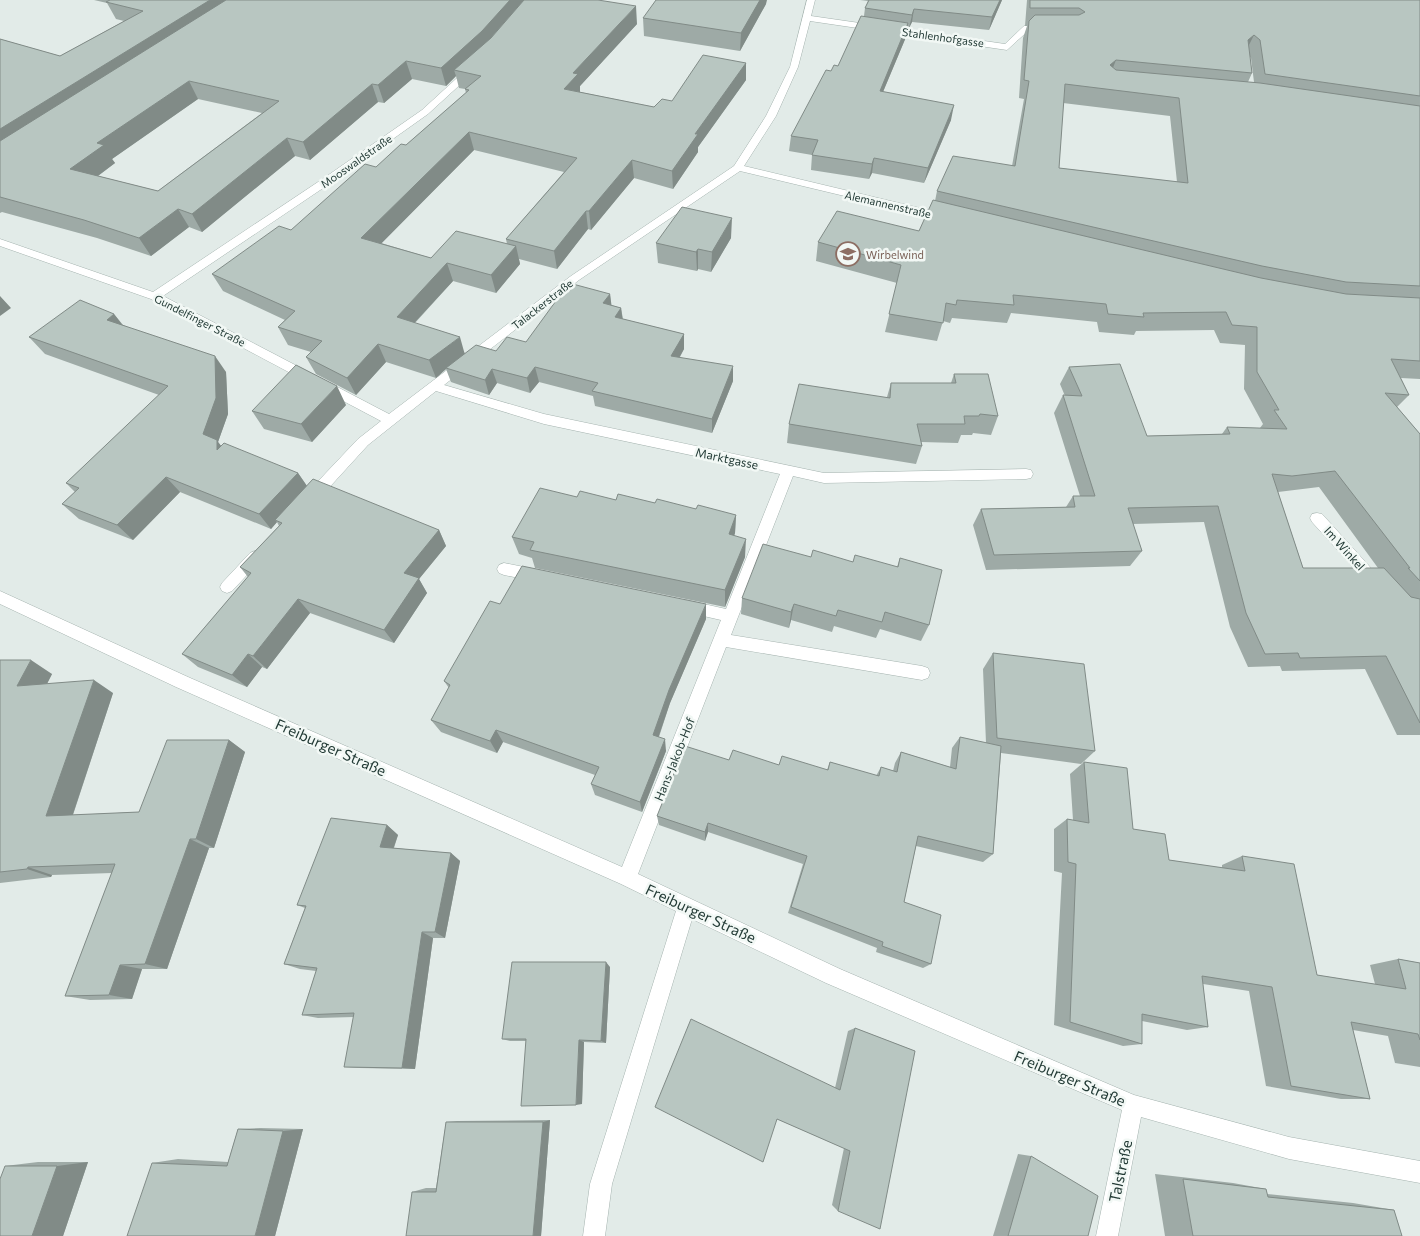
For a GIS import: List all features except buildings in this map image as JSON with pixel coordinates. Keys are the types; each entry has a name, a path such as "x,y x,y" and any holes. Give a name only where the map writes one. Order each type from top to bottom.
{"street":[{"name":"Talackerstraße","path":"302,507 363,442 434,386 575,278 738,168 771,116 794,67 808,18 811,0"},
{"name":"Stahlenhofgasse","path":"808,18 1007,47 1027,28 1054,29"},
{"name":"Mooswaldstraße","path":"155,296 331,178 425,112 483,59"},
{"name":"Alemannenstraße","path":"738,168 960,221"},
{"name":"Gundelfinger Straße","path":"0,242 155,296 391,421"},
{"name":"Marktgasse","path":"434,386 544,419 824,478 1026,474"},
{"name":"Hans-Jakob-Hof","path":"627,878 788,471"},
{"name":"Im Winkel","path":"1317,518 1383,591"},
{"path":"227,587 261,551"},
{"path":"504,569 553,579"},
{"name":"Freiburger Straße","path":"0,597 182,682 627,878 833,976 1133,1105 1289,1148 1420,1172"},
{"path":"676,604 731,616"},
{"path":"722,640 922,673"},
{"path":"594,1236 601,1184 687,906"},
{"name":"Talstraße","path":"1107,1236 1133,1105"}],"place":[{"name":"Wirbelwind","path":"848,254"}]}
